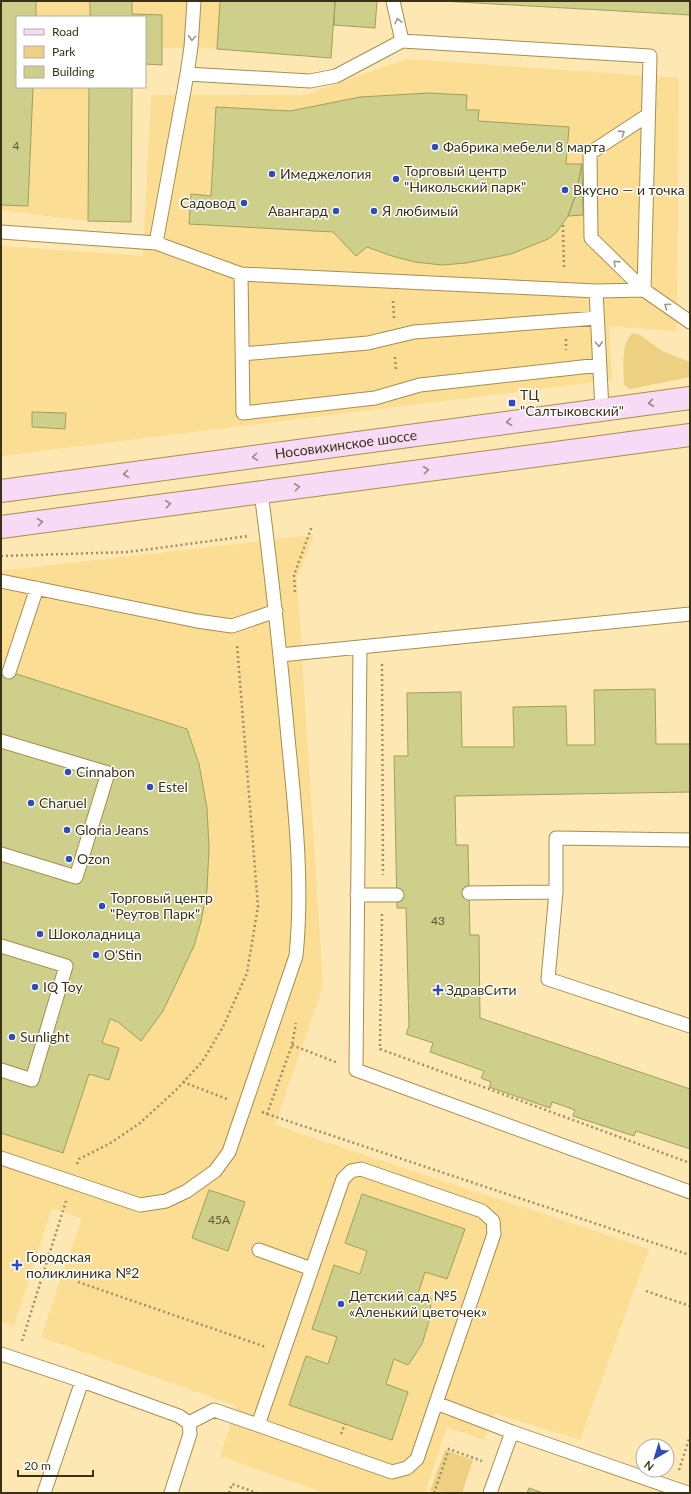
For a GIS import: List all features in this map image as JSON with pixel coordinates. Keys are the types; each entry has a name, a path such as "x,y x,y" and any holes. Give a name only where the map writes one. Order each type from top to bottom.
{"main road":[{"name":"Носовихинское шоссе","path":"1,491 690,398"},
{"path":"1,527 690,435"}],"lane":[{"path":"156,243 187,74 191,47 194,1"},
{"path":"393,1 402,41"},
{"path":"187,74 310,81 336,76 402,41 650,56 644,290"},
{"path":"648,115 590,153 591,238 644,290 690,322"},
{"path":"1,232 156,243 241,274 596,291 644,290"},
{"path":"241,274 243,413 375,398 420,385 600,365"},
{"path":"596,291 602,410"},
{"path":"242,354 368,342 414,332 597,318"},
{"path":"1,1158 140,1205 166,1201 187,1191 215,1171 229,1152 296,956 299,935 298,840 276,611 261,492"},
{"path":"1,580 197,621 232,626 276,611"},
{"path":"9,672 37,588"},
{"path":"280,655 690,614"},
{"path":"360,647 356,1070 690,1192"},
{"path":"1,741 108,773 76,877 1,854"},
{"path":"690,840 556,838 556,892 548,979 690,1026"},
{"path":"469,894 556,892"},
{"path":"357,895 396,894"},
{"path":"1,946 66,966 32,1080 1,1070"},
{"path":"189,1422 214,1410 392,1472 407,1468 417,1459 494,1234 492,1221 482,1211 361,1169 351,1171 343,1180 258,1425"},
{"path":"259,1250 312,1268"},
{"path":"1,1354 179,1416 189,1422"},
{"path":"44,1493 82,1381"},
{"path":"436,1403 672,1490 688,1493"},
{"path":"171,1493 190,1434 189,1422"},
{"path":"490,1493 512,1432"}],"path":[{"path":"295,598 294,575 312,526"},
{"path":"1,556 128,552 266,534"},
{"path":"72,1182 79,1159 109,1144 140,1123 176,1090 202,1062 223,1027 247,973 258,906 238,678"},
{"path":"292,1045 356,1070"},
{"path":"266,1114 690,1255"},
{"path":"16,1359 67,1197"},
{"path":"78,1282 283,1353"},
{"path":"646,1290 690,1306"},
{"path":"672,1490 690,1436"},
{"path":"434,1493 449,1449 499,1467"},
{"path":"229,1493 232,1484 257,1493"}],"shaded area":[{"path":"1,1 220,1 217,49 191,47 162,48 162,65 146,64 146,16 16,16 16,88 132,88 131,222 88,221 1,210"},
{"path":"406,59 679,78 677,331 609,326 612,380 1,456 1,246 143,256 151,95 305,95"},
{"path":"314,535 297,578 323,986 275,1125 649,1249 580,1440 495,1413 484,1440 447,1427 425,1493 325,1493 220,1456 237,1406 41,1337 82,1218 52,1208 14,1326 1,1321 1,571"}],"green space":[{"path":"633,333 640,335 662,351 690,362 690,377 630,389 624,385 624,349 629,337"},
{"path":"445,1450 473,1460 462,1493 430,1491"}],"building":[{"path":"1,1 36,1 36,16 16,16 16,88 33,88 28,206 1,205"},
{"path":"90,1 132,1 132,14 162,15 162,65 146,64 146,16 90,16"},
{"path":"220,1 335,1 331,58 217,49"},
{"path":"335,1 377,1 375,28 334,25"},
{"path":"441,1 690,1 690,15"},
{"path":"89,88 132,88 131,222 88,221"},
{"name":"Торговый центр \"Никольский парк\"","path":"429,93 467,95 466,110 479,110 478,121 569,127 566,164 582,164 576,194 568,216 556,233 548,239 511,254 466,263 442,265 415,262 367,247 356,256 333,232 189,224 191,194 211,196 216,107 290,111 360,97"},
{"path":"582,164 583,215 568,216 576,194"},
{"path":"32,412 66,413 65,429 32,427"},
{"name":"Торговый центр \"Реутов Парк\"","path":"1,669 187,729 199,764 207,808 209,848 207,890 201,922 194,946 163,1011 141,1041 118,1022 110,1019 102,1043 119,1048 109,1080 89,1074 63,1153 1,1133"},
{"path":"655,689 656,744 690,744 690,792 455,796 456,845 468,845 470,935 479,935 480,1018 690,1089 690,1149 636,1131 634,1136 573,1116 575,1110 552,1102 550,1108 489,1087 491,1082 481,1078 484,1071 430,1052 433,1043 406,1034 409,1026 406,908 397,908 394,756 408,756 407,693 461,692 462,747 514,747 513,707 566,706 567,745 595,745 594,690"},
{"path":"209,1190 245,1202 228,1251 192,1238"},
{"path":"362,1194 465,1229 447,1279 425,1272 418,1294 431,1298 430,1318 422,1344 408,1365 394,1359 386,1384 408,1392 392,1440 289,1405 306,1356 328,1364 337,1337 312,1329 334,1265 360,1274 367,1251 345,1243"},
{"path":"529,1488 543,1493 527,1493"}],"place":[{"name":"Фабрика мебели 8 марта","path":"435,147"},
{"name":"Имеджелогия","path":"272,174"},
{"name":"Торговый центр \"Никольский парк\"","path":"396,179"},
{"name":"Вкусно — и точка","path":"565,190"},
{"name":"Садовод","path":"244,203"},
{"name":"Авангард","path":"336,211"},
{"name":"Я любимый","path":"374,211"},
{"name":"ТЦ \"Салтыковский\"","path":"512,403"},
{"name":"Cinnabon","path":"68,772"},
{"name":"Estel","path":"150,787"},
{"name":"Charuel","path":"31,803"},
{"name":"Gloria Jeans","path":"67,830"},
{"name":"Ozon","path":"69,859"},
{"name":"Торговый центр \"Реутов Парк\"","path":"102,906"},
{"name":"Шоколадница","path":"40,934"},
{"name":"O'Stin","path":"96,955"},
{"name":"IQ Toy","path":"35,987"},
{"name":"ЗдравСити","path":"438,990"},
{"name":"Sunlight","path":"12,1037"},
{"name":"Городская поликлиника №2","path":"17,1265"},
{"name":"Детский сад №5 «Аленький цветочек»","path":"341,1304"}]}
